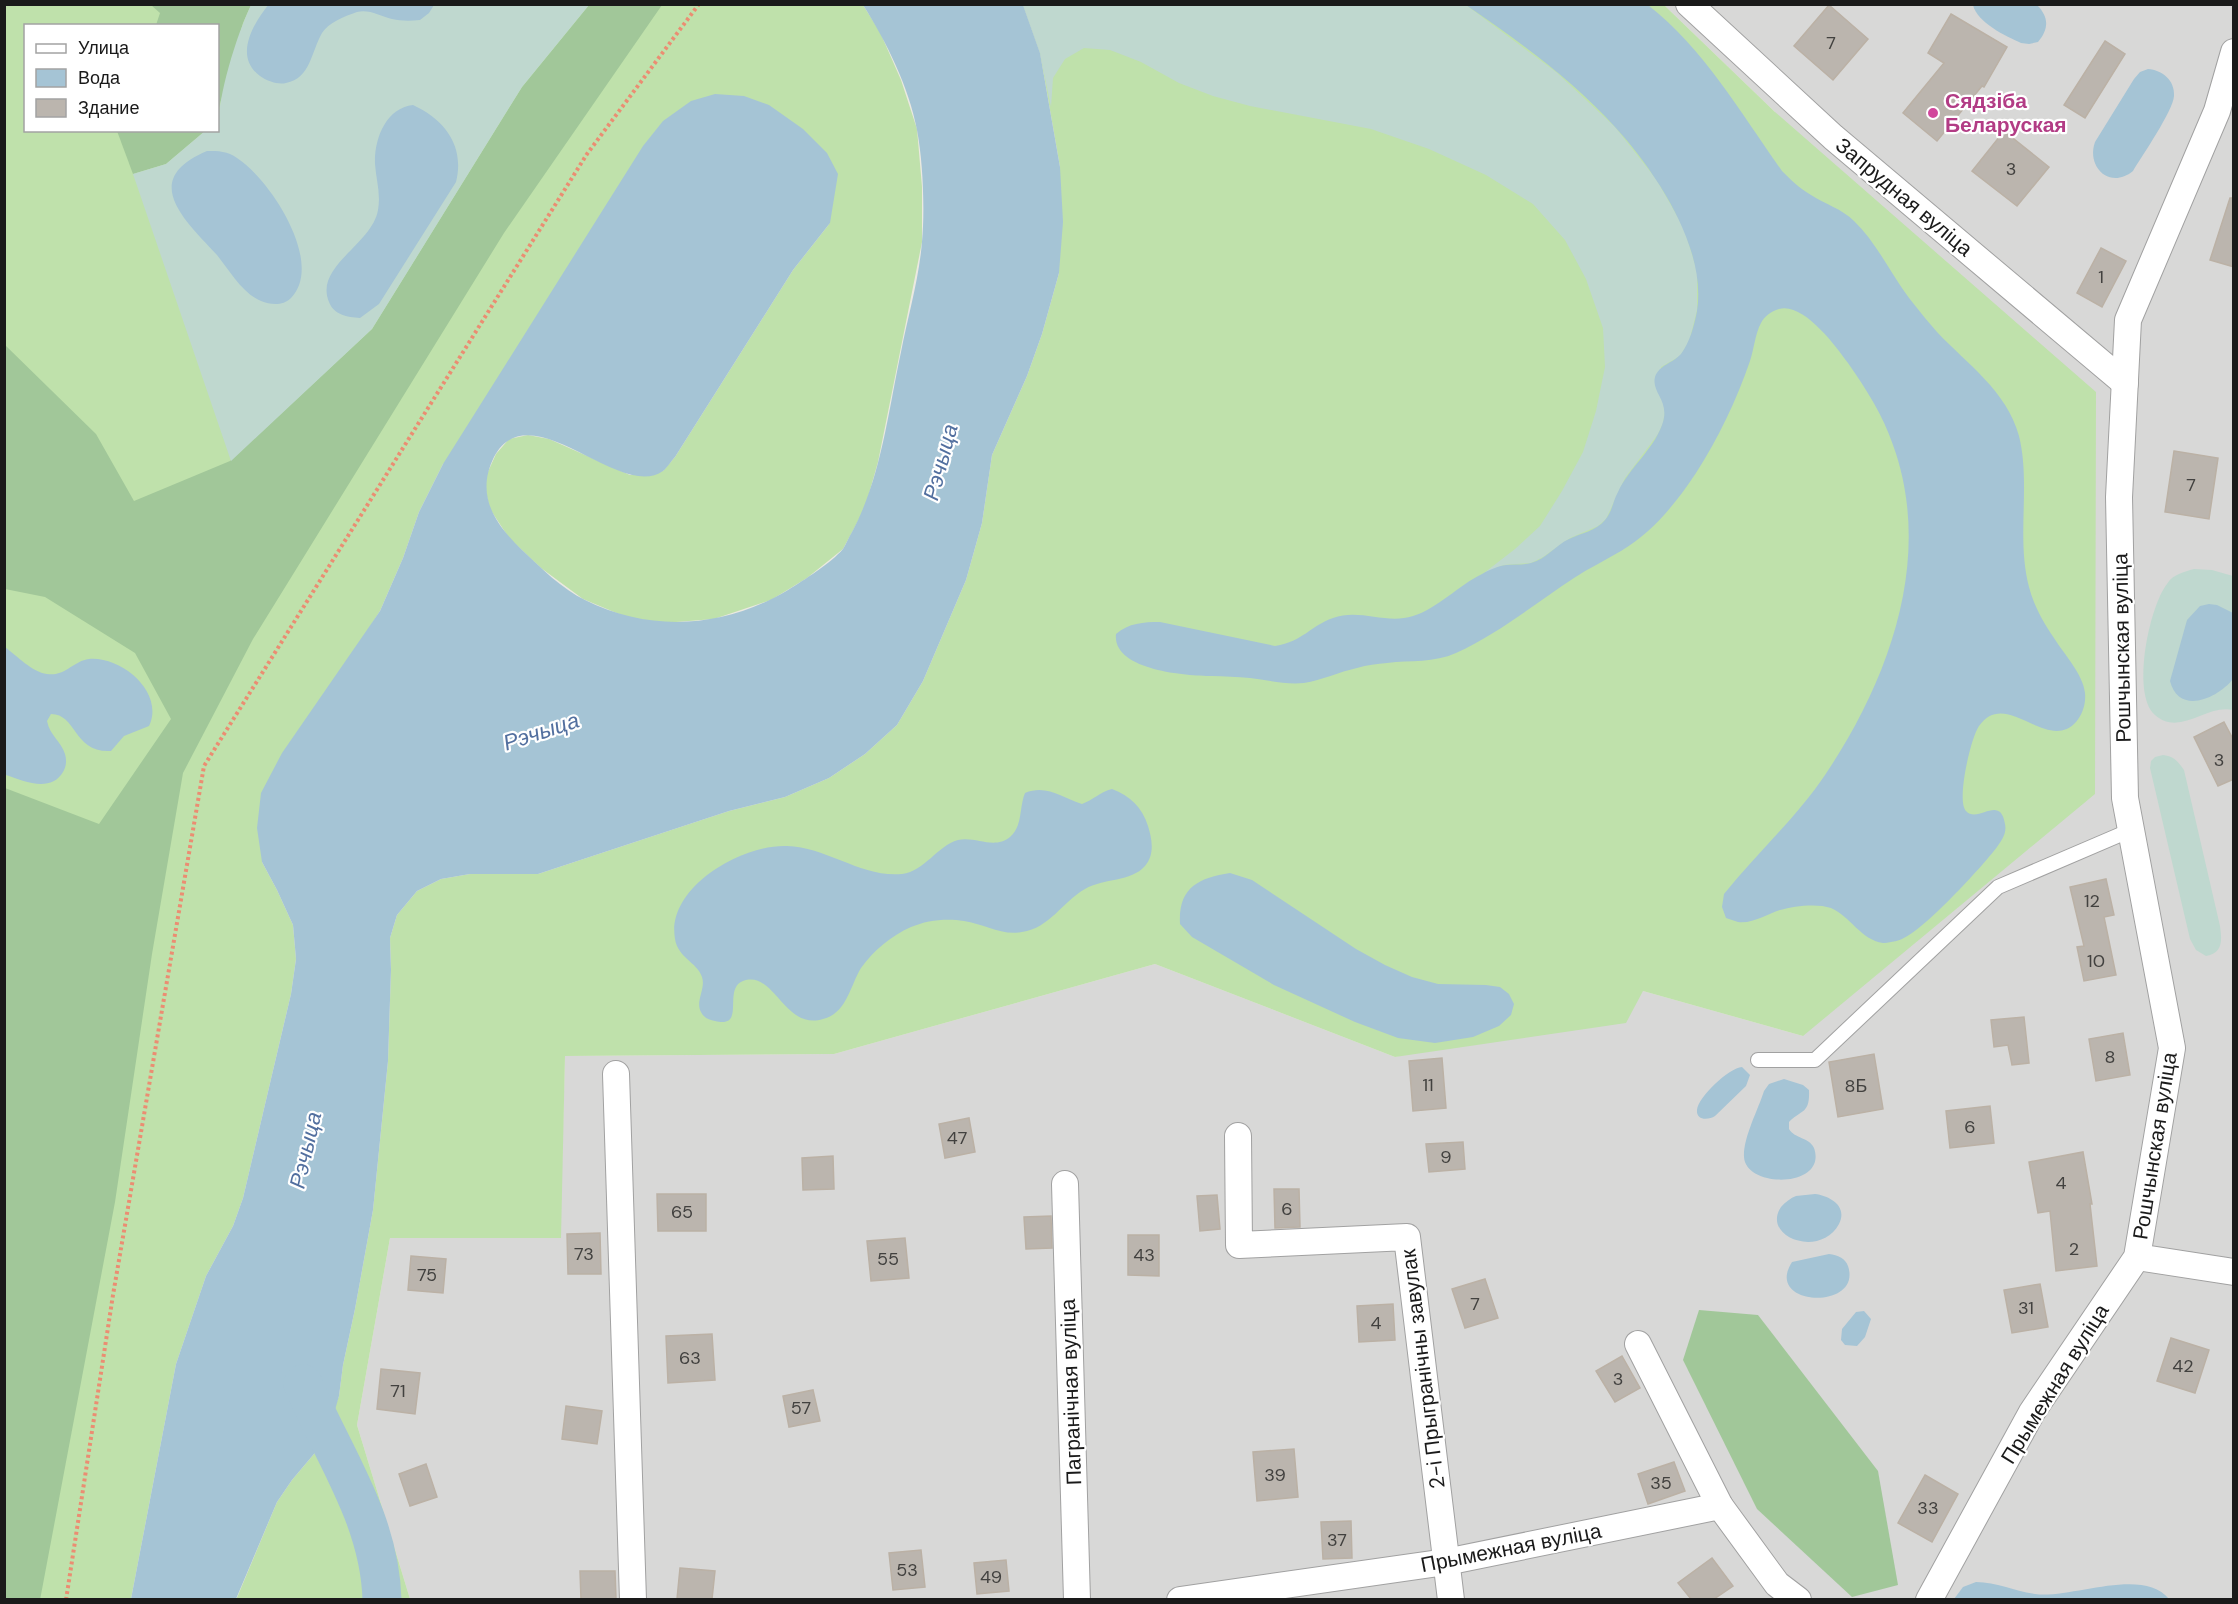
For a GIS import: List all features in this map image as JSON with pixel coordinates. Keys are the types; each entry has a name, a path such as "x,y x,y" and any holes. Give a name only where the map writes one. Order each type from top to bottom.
{"street":[{"name":"Запрудная вуліца","path":"1689,4 1833,137 2125,383"},
{"name":"Рошчынская вуліца","path":"2137,1257 2172,1048 2125,798 2119,497 2128,320 2217,111 2234,52"},
{"path":"616,1074 633,1599"},
{"name":"2-і Прыгранічны завулак","path":"1238,1136 1239,1245 1407,1237 1446,1562"},
{"name":"Пагранічная вуліца","path":"1065,1184 1077,1599"},
{"path":"2137,1257 2234,1272"},
{"name":"Прымежная вуліца","path":"1929,1599 2032,1412 2137,1257"},
{"path":"1638,1344 1720,1506 1777,1584 1798,1599"},
{"name":"Прымежная вуліца","path":"1180,1599 1446,1562 1720,1506"},
{"path":"1446,1562 1451,1599"}],"lane":[{"path":"1758,1060 1815,1060 1998,887 2131,830"}],"path":[{"path":"66,1599 113,1295 204,766 587,153 699,4"}],"shaded area":[{"path":"251,5 589,5 522,87 372,329 231,461 133,174 166,164 204,132 219,132 221,100 240,33"},
{"path":"1023,5 1466,5 1556,72 1615,127 1656,179 1684,228 1697,271 1697,310 1689,342 1680,356 1661,367 1658,392 1664,402 1663,423 1658,434 1625,478 1606,519 1598,526 1570,538 1531,563 1504,565 1484,573 1540,526 1562,491 1583,452 1596,411 1605,367 1603,328 1586,279 1565,240 1533,204 1486,175 1429,149 1371,129 1250,106 1213,96 1179,83 1141,62 1110,50 1084,48 1065,59 1053,78 1051,107 1040,53"},
{"path":"1664,5 2233,5 2233,1599 410,1599 357,1425 390,1238 560,1238 565,1056 834,1054 1155,964 1395,1057 1643,991 1803,1036 1775,112"},
{"path":"2194,569 2212,570 2233,576 2233,710 2213,711 2184,722 2174,723 2164,721 2155,715 2148,704 2144,689 2145,650 2160,595 2169,581 2183,572"},
{"path":"2170,756 2184,770 2220,926 2220,946 2216,952 2206,956 2196,950 2190,939 2150,768 2151,761 2155,757"}],"green space":[{"path":"5,5 863,5 880,32 901,80 917,129 922,187 922,242 878,462 865,508 843,549 807,578 771,600 714,619 664,623 626,617 583,599 541,568 509,538 490,509 486,493 486,476 496,454 509,439 528,435 549,439 630,475 663,471 675,457 793,270 830,223 443,464 419,512 403,558 380,611 353,653 262,862 293,925 296,959 291,994 243,1198 233,1226 206,1276 176,1364 131,1599 5,1600"},
{"path":"151,5 251,5 243,23 219,107 219,24 156,24 160,13"},
{"path":"589,5 662,5 504,233 253,639 183,773 152,954 115,1202 40,1600 4,1599 5,788 99,824 171,719 135,653 45,597 5,589 4,344 96,434 134,501 230,461 372,329 522,87"},
{"path":"1023,5 1664,5 1775,112 2096,392 2095,794 1803,1036 1643,991 1626,1023 1395,1057 1155,964 834,1054 565,1056 561,1238 390,1238 357,1425 410,1599 236,1600 277,1502 319,1448 339,1396 373,1210 388,1061 390,938 397,915 417,891 441,879 470,874 538,874 729,811 785,797 829,778 865,754 897,725 923,681 966,580 982,523 992,455 1027,376 1042,334 1059,273 1060,167 1040,53"},
{"path":"117,132 204,132 166,164 133,174"},
{"path":"1699,1310 1758,1315 1878,1471 1898,1585 1852,1597 1757,1509 1683,1360"}],"water":[{"path":"269,4 434,5 429,13 420,20 395,20 361,11 337,20 322,33 301,76 283,83 273,82 260,76 248,60 248,41 257,21"},
{"path":"863,5 1023,5 1040,53 1060,167 1063,222 1059,273 1042,334 1027,376 992,455 982,523 966,580 923,681 897,725 865,754 829,778 785,797 729,811 538,874 470,874 441,879 417,891 397,915 390,938 388,1061 373,1210 339,1396 331,1424 319,1448 277,1502 236,1599 131,1599 176,1364 206,1276 233,1226 243,1198 291,994 296,959 293,925 262,862 257,828 261,793 282,753 380,611 403,558 419,512 443,464 643,146 663,121 691,101 715,94 744,96 769,105 803,129 827,153 838,174 830,223 793,270 675,457 663,471 645,477 624,472 552,440 530,435 510,440 494,457 487,484 487,496 491,508 496,519 512,540 560,584 585,600 610,611 636,618 688,622 713,619 739,612 764,603 788,590 832,560 843,549 862,511 877,467 916,284 923,229 922,171 913,114 896,65"},
{"path":"1466,5 1648,5 1687,42 1721,83 1782,171 1795,184 1839,210 1863,230 1913,303 1937,332 1985,379 2005,405 2013,420 2019,436 2024,473 2024,549 2029,587 2043,620 2081,679 2085,693 2084,704 2076,722 2065,730 2052,731 2001,713 1990,716 1979,726 1966,769 1963,805 1971,814 1998,811 2005,824 2005,833 2001,842 1966,883 1924,924 1902,939 1885,943 1875,941 1862,933 1844,916 1825,906 1792,907 1744,922 1726,918 1722,907 1724,894 1814,791 1848,738 1885,659 1898,617 1906,574 1909,531 1904,488 1889,434 1874,403 1842,355 1818,327 1798,312 1779,309 1762,321 1745,375 1719,433 1688,484 1654,526 1621,551 1580,574 1487,637 1456,653 1431,660 1368,665 1311,682 1290,683 1169,672 1137,663 1126,656 1118,646 1116,634 1126,627 1142,623 1160,622 1275,646 1293,641 1325,621 1343,615 1393,619 1422,613 1488,571 1497,567 1536,561 1564,542 1601,524 1609,514 1616,495 1628,475 1658,434 1664,410 1656,388 1655,377 1660,370 1681,354 1691,334 1697,311 1698,287 1694,262 1675,212 1647,166 1599,110 1544,62"},
{"path":"1973,5 2037,5 2044,14 2046,28 2038,42 2021,43 1986,23"},
{"path":"2148,69 2158,71 2170,81 2174,90 2172,103 2133,171 2116,178 2108,177 2097,167 2094,160 2095,142 2134,79 2140,72"},
{"path":"413,105 434,118 450,136 458,157 456,182 379,304 360,318 346,316 334,310 329,302 327,289 329,277 374,223 379,198 375,154 379,135 389,118 404,107"},
{"path":"207,151 219,151 237,158 264,184 278,202 298,244 302,264 300,283 288,301 281,304 269,303 254,298 248,293 182,215 174,201 172,188 175,175 186,162"},
{"path":"2217,605 2233,613 2233,679 2209,697 2190,701 2175,692 2170,681 2187,620 2200,606"},
{"path":"5,647 41,673 59,673 89,659 102,660 127,670 146,690 151,701 152,714 149,726 124,736 111,751 99,750 82,740 66,720 51,714 47,721 48,726 66,757 63,772 58,778 44,784 36,784 6,775"},
{"path":"1112,789 1134,803 1145,819 1151,841 1148,861 1132,875 1085,889 1048,920 1032,930 1007,932 957,920 930,921 911,927 890,939 871,955 861,968 843,1005 831,1016 823,1019 810,1020 798,1016 772,991 754,980 743,981 737,985 730,1019 725,1022 713,1021 701,1012 699,1004 703,986 702,977 677,945 675,920 683,902 695,886 711,872 730,861 769,847 787,846 816,851 873,871 902,874 918,868 944,847 958,840 991,843 1004,841 1014,833 1017,827 1025,793 1047,791 1082,804"},
{"path":"1230,873 1252,880 1356,949 1412,977 1438,984 1500,987 1509,994 1514,1004 1511,1015 1499,1026 1473,1037 1435,1043 1398,1038 1355,1022 1274,985 1192,937 1180,924 1182,902 1192,887 1208,878"},
{"path":"1742,1067 1750,1075 1746,1086 1715,1116 1701,1118 1697,1110 1708,1091 1730,1072"},
{"path":"1784,1079 1803,1085 1809,1090 1807,1107 1789,1122 1789,1129 1812,1144 1815,1161 1809,1171 1799,1177 1785,1180 1758,1175 1748,1167 1744,1157 1748,1133 1764,1091 1769,1084"},
{"path":"1815,1194 1836,1203 1841,1212 1839,1224 1830,1235 1819,1240 1807,1242 1795,1240 1786,1235 1779,1227 1777,1218 1781,1207 1796,1196"},
{"path":"1829,1254 1841,1257 1848,1266 1849,1281 1842,1291 1815,1298 1801,1295 1791,1288 1787,1277 1792,1262"},
{"path":"1864,1311 1871,1319 1865,1337 1857,1346 1845,1345 1841,1340 1842,1329 1856,1312"},
{"path":"1976,1582 1991,1583 2035,1594 2125,1584 2142,1585 2157,1590 2169,1599 1954,1599 1963,1587"}],"building":[{"path":"1829,5 1868,39 1833,80 1794,46"},
{"path":"1951,14 2007,47 1984,87 1982,86 1937,141 1903,113 1944,63 1928,53"},
{"path":"2105,41 2125,54 2085,118 2064,105"},
{"path":"2004,131 2049,167 2017,206 1972,171"},
{"path":"2230,198 2234,198 2234,267 2210,260"},
{"path":"2101,248 2126,261 2102,307 2077,293"},
{"path":"2174,451 2218,458 2209,519 2165,512"},
{"path":"2224,722 2234,741 2234,779 2218,786 2194,737"},
{"path":"2106,879 2114,915 2104,917 2116,975 2084,981 2077,947 2084,946 2070,887"},
{"path":"2024,1017 2029,1063 2012,1065 2008,1045 1994,1047 1991,1020"},
{"path":"2123,1033 2130,1075 2096,1081 2089,1039"},
{"path":"1874,1054 1883,1109 1838,1117 1829,1062"},
{"path":"1442,1058 1446,1108 1413,1111 1409,1061"},
{"path":"1990,1106 1994,1143 1950,1148 1946,1111"},
{"path":"969,1118 975,1152 945,1158 939,1124"},
{"path":"1463,1142 1465,1169 1429,1172 1426,1144"},
{"path":"2083,1152 2092,1204 2090,1204 2097,1266 2056,1271 2050,1211 2038,1213 2029,1162"},
{"path":"833,1156 834,1189 803,1190 802,1158"},
{"path":"1274,1189 1299,1189 1300,1227 1275,1228"},
{"path":"657,1194 706,1194 706,1231 658,1231"},
{"path":"1217,1195 1220,1229 1200,1231 1197,1196"},
{"path":"1051,1216 1052,1248 1026,1249 1024,1217"},
{"path":"600,1233 601,1274 568,1274 567,1234"},
{"path":"1128,1235 1159,1235 1159,1276 1128,1275"},
{"path":"905,1238 909,1278 871,1281 867,1241"},
{"path":"411,1256 446,1259 443,1293 408,1290"},
{"path":"1485,1279 1498,1318 1465,1328 1452,1289"},
{"path":"2040,1284 2048,1327 2012,1333 2004,1290"},
{"path":"1393,1304 1395,1340 1359,1342 1357,1306"},
{"path":"712,1334 715,1380 668,1383 666,1336"},
{"path":"2171,1338 2209,1350 2195,1393 2157,1381"},
{"path":"1622,1356 1640,1388 1615,1402 1596,1371"},
{"path":"381,1369 420,1373 415,1414 377,1409"},
{"path":"813,1390 820,1421 789,1427 783,1396"},
{"path":"566,1406 602,1411 597,1444 562,1439"},
{"path":"1294,1449 1298,1497 1257,1501 1253,1452"},
{"path":"1674,1462 1685,1491 1648,1504 1638,1474"},
{"path":"426,1464 437,1497 410,1506 399,1474"},
{"path":"1925,1475 1958,1494 1932,1542 1898,1523"},
{"path":"1351,1521 1352,1558 1323,1559 1321,1522"},
{"path":"921,1550 925,1587 893,1590 889,1553"},
{"path":"1712,1558 1733,1586 1714,1599 1691,1599 1678,1583"},
{"path":"1006,1560 1009,1591 977,1594 974,1563"},
{"path":"680,1568 715,1571 712,1599 677,1599"},
{"path":"580,1571 615,1571 616,1599 581,1599"}],"waterway":[{"name":"Рэчыца","path":"303,1384 364,1515 379,1570 382,1600"}],"place":[{"name":"Сядзіба Беларуская","path":"1933,113"}]}
